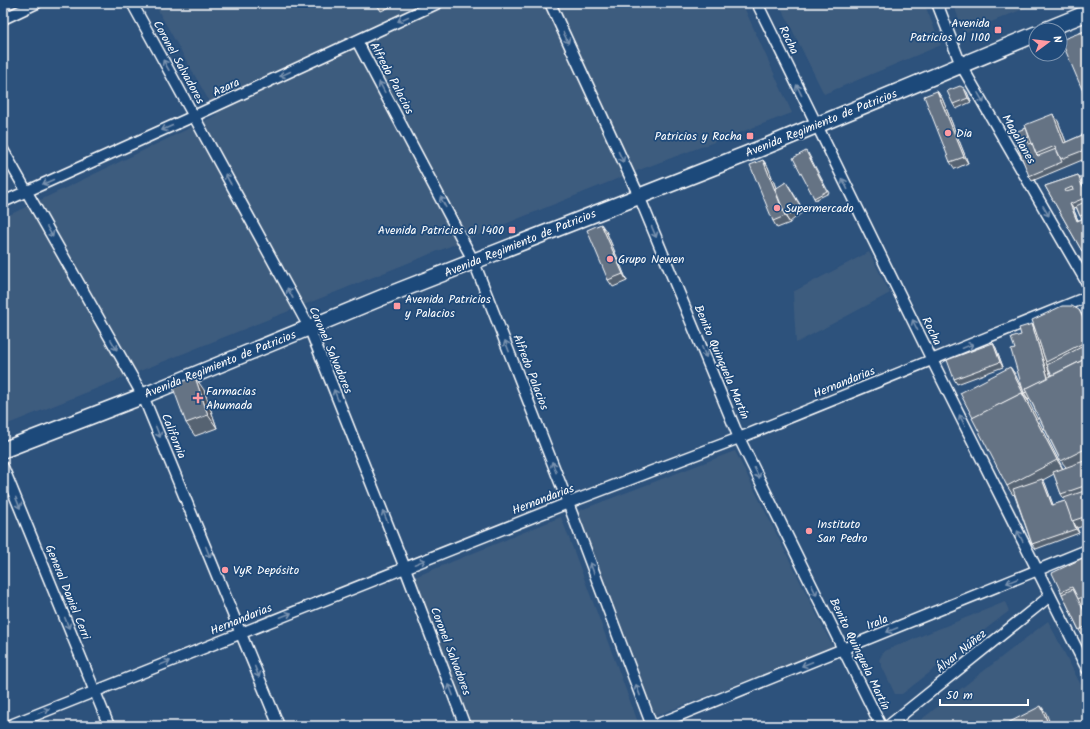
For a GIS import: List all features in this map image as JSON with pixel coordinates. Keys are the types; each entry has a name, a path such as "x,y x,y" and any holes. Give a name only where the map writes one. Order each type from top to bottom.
{"main road":[{"path":"1065,22 1087,13"},
{"name":"Avenida Regimiento de Patricios","path":"3,450 143,396 309,327 816,126 1028,37"}],"street":[{"path":"3,19 37,3"},
{"name":"Coronel Salvadores","path":"132,3 309,327 405,568 465,726"},
{"name":"Azara","path":"3,202 194,116 438,3"},
{"name":"Benito Quinquela Martín","path":"550,3 639,196 739,438 881,726"},
{"name":"Rocha","path":"756,3 932,360 1087,669"},
{"name":"Magallanes","path":"937,3 961,65 1087,283"},
{"name":"Alfredo Palacios","path":"357,40 474,262 653,726"},
{"name":"California","path":"3,150 143,396 279,726"},
{"name":"Hernandarias","path":"8,726 568,503 739,438 1087,297"},
{"name":"General Daniel Cerri","path":"3,467 109,726"},
{"name":"Irala","path":"653,726 844,650 1087,550"},
{"name":"Álvar Núñez","path":"888,726 1050,596"}],"shaded area":[{"path":"154,3 742,3 792,113 639,170 3,426 3,218 217,115"},
{"path":"779,3 924,3 941,45 824,94"},
{"path":"953,3 1038,3 964,33"},
{"path":"869,252 890,293 796,343 793,292"},
{"path":"735,451 833,647 653,717 573,513"},
{"path":"561,517 639,725 467,726 410,579"},
{"path":"1005,602 1009,611 902,694 895,694 879,660 884,651"},
{"path":"1048,621 1087,697 1087,726 913,726"}],"building":[{"path":"1087,30 1087,101 1068,56 1068,37"},
{"path":"960,86 964,88 968,98 953,104 947,91"},
{"name":"Dia","path":"937,91 964,157 950,162 924,96"},
{"path":"1053,114 1064,143 1087,133 1087,149 1061,159 1055,146 1036,154 1025,125"},
{"path":"1026,128 1029,137 1027,138 1029,144 1032,143 1038,156 1056,149 1062,162 1029,176 1012,133"},
{"path":"806,151 827,191 814,198 793,158"},
{"name":"Supermercado","path":"763,160 785,216 773,221 750,165"},
{"path":"1078,175 1082,186 1087,185 1087,197 1070,204 1077,221 1087,217 1087,260 1045,186","holes":["1072,187 1073,190 1066,192 1065,190"]},
{"path":"786,182 801,207 786,217 775,189"},
{"path":"1087,201 1087,213 1080,216 1076,206"},
{"name":"Grupo Newen","path":"601,224 623,274 608,280 587,230"},
{"path":"1062,306 1072,306 1079,310 1087,326 1087,341 1046,362 1032,320"},
{"path":"1032,324 1048,378 1025,389 1027,392 1024,393 1011,350 1015,349 1011,338 1021,335 1019,328"},
{"path":"993,343 1000,362 954,379 947,360"},
{"path":"1087,344 1087,358 1052,375 1047,365"},
{"path":"1087,358 1087,448 1061,461 1025,389"},
{"path":"1010,367 1024,395 1022,393 973,418 960,393"},
{"path":"195,377 208,415 186,423 172,385"},
{"path":"1022,393 1057,460 1007,486 972,418"},
{"path":"1087,460 1087,485 1061,494 1053,472"},
{"path":"1042,479 1052,505 1065,501 1076,529 1032,544 1013,489"},
{"path":"1087,490 1087,516 1072,521 1064,498"},
{"path":"1087,556 1087,595 1078,599 1072,587 1061,592 1052,573"},
{"path":"1073,589 1084,611 1087,609 1087,626 1079,630 1062,594"},
{"path":"1041,706 1049,726 1002,726"}],"place":[{"name":"Avenida Patricios al 1100","path":"998,30"},
{"name":"Dia","path":"948,133"},
{"name":"Patricios y Rocha","path":"750,136"},
{"name":"Supermercado","path":"777,208"},
{"name":"Avenida Patricios al 1400","path":"512,230"},
{"name":"Grupo Newen","path":"610,259"},
{"name":"Avenida Patricios y Palacios","path":"397,306"},
{"name":"Farmacias Ahumada","path":"198,398"},
{"name":"Instituto San Pedro","path":"809,531"},
{"name":"VyR Depósito","path":"225,570"}]}
